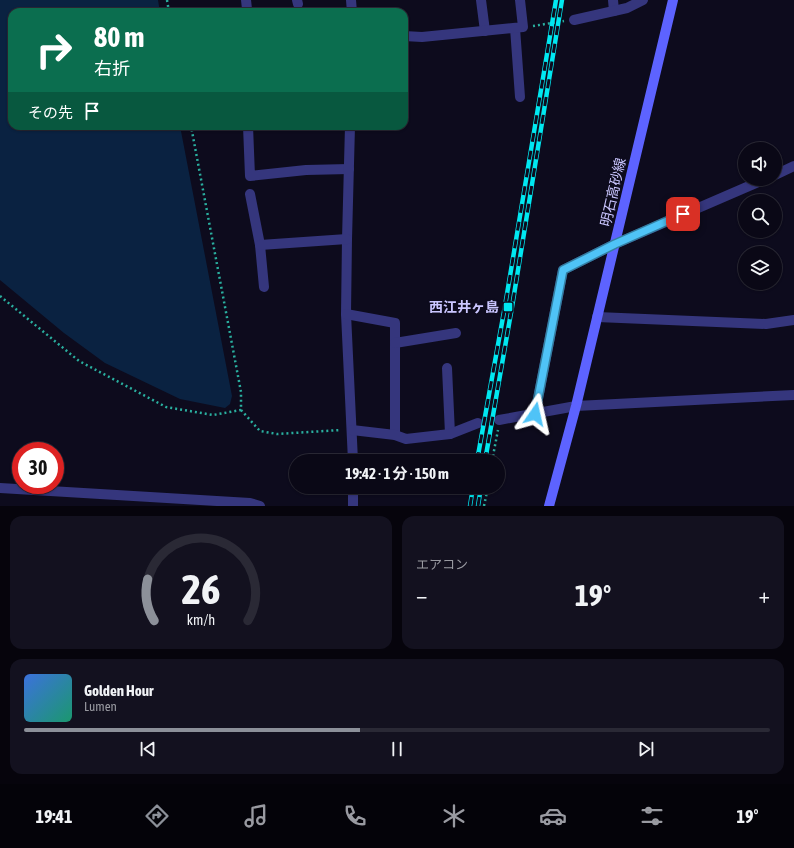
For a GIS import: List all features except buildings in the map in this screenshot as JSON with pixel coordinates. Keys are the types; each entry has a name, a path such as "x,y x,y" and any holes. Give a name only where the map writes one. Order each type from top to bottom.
{"main road":[{"name":"明石高砂線","path":"549,506 576,406 673,0"}],"street":[{"path":"481,0 485,31"},
{"path":"520,0 520,97"},
{"path":"613,0 614,11"},
{"path":"574,20 627,8 643,0"},
{"path":"408,36 422,37 519,28"},
{"path":"248,130 250,176 306,170 349,169"},
{"path":"350,130 346,314 353,454"},
{"path":"782,172 794,166"},
{"path":"535,414 563,270 615,244 749,186"},
{"path":"250,194 260,245 264,287"},
{"path":"260,245 347,239"},
{"path":"346,314 395,323 395,435"},
{"path":"597,317 766,324 794,320"},
{"path":"396,343 456,333"},
{"path":"447,368 450,434"},
{"path":"499,420 576,406 794,395"},
{"path":"352,430 395,435 406,439 450,434 478,423"},
{"path":"0,488 250,503 260,506"},
{"path":"353,494 353,506"}],"path":[{"path":"519,28 574,20"},
{"path":"192,130 241,392 241,410 260,431 276,434 352,430"},
{"path":"0,296 79,361 166,407 213,416 241,410"},
{"path":"493,454 499,420"},
{"path":"484,506 487,494"}],"water":[{"path":"0,0 158,0 159,8 8,8 8,130 181,130 232,396 230,404 225,408 180,399 105,363 64,333 0,280"}],"railway":[{"path":"478,454 505,306 556,0"},
{"path":"486,454 512,307 562,0"},
{"path":"470,506 472,494"},
{"path":"478,506 480,494"}],"place":[{"name":"西江井ヶ島","path":"508,307"}],"route":[{"path":"535,414 563,270 615,244 683,214"}]}
